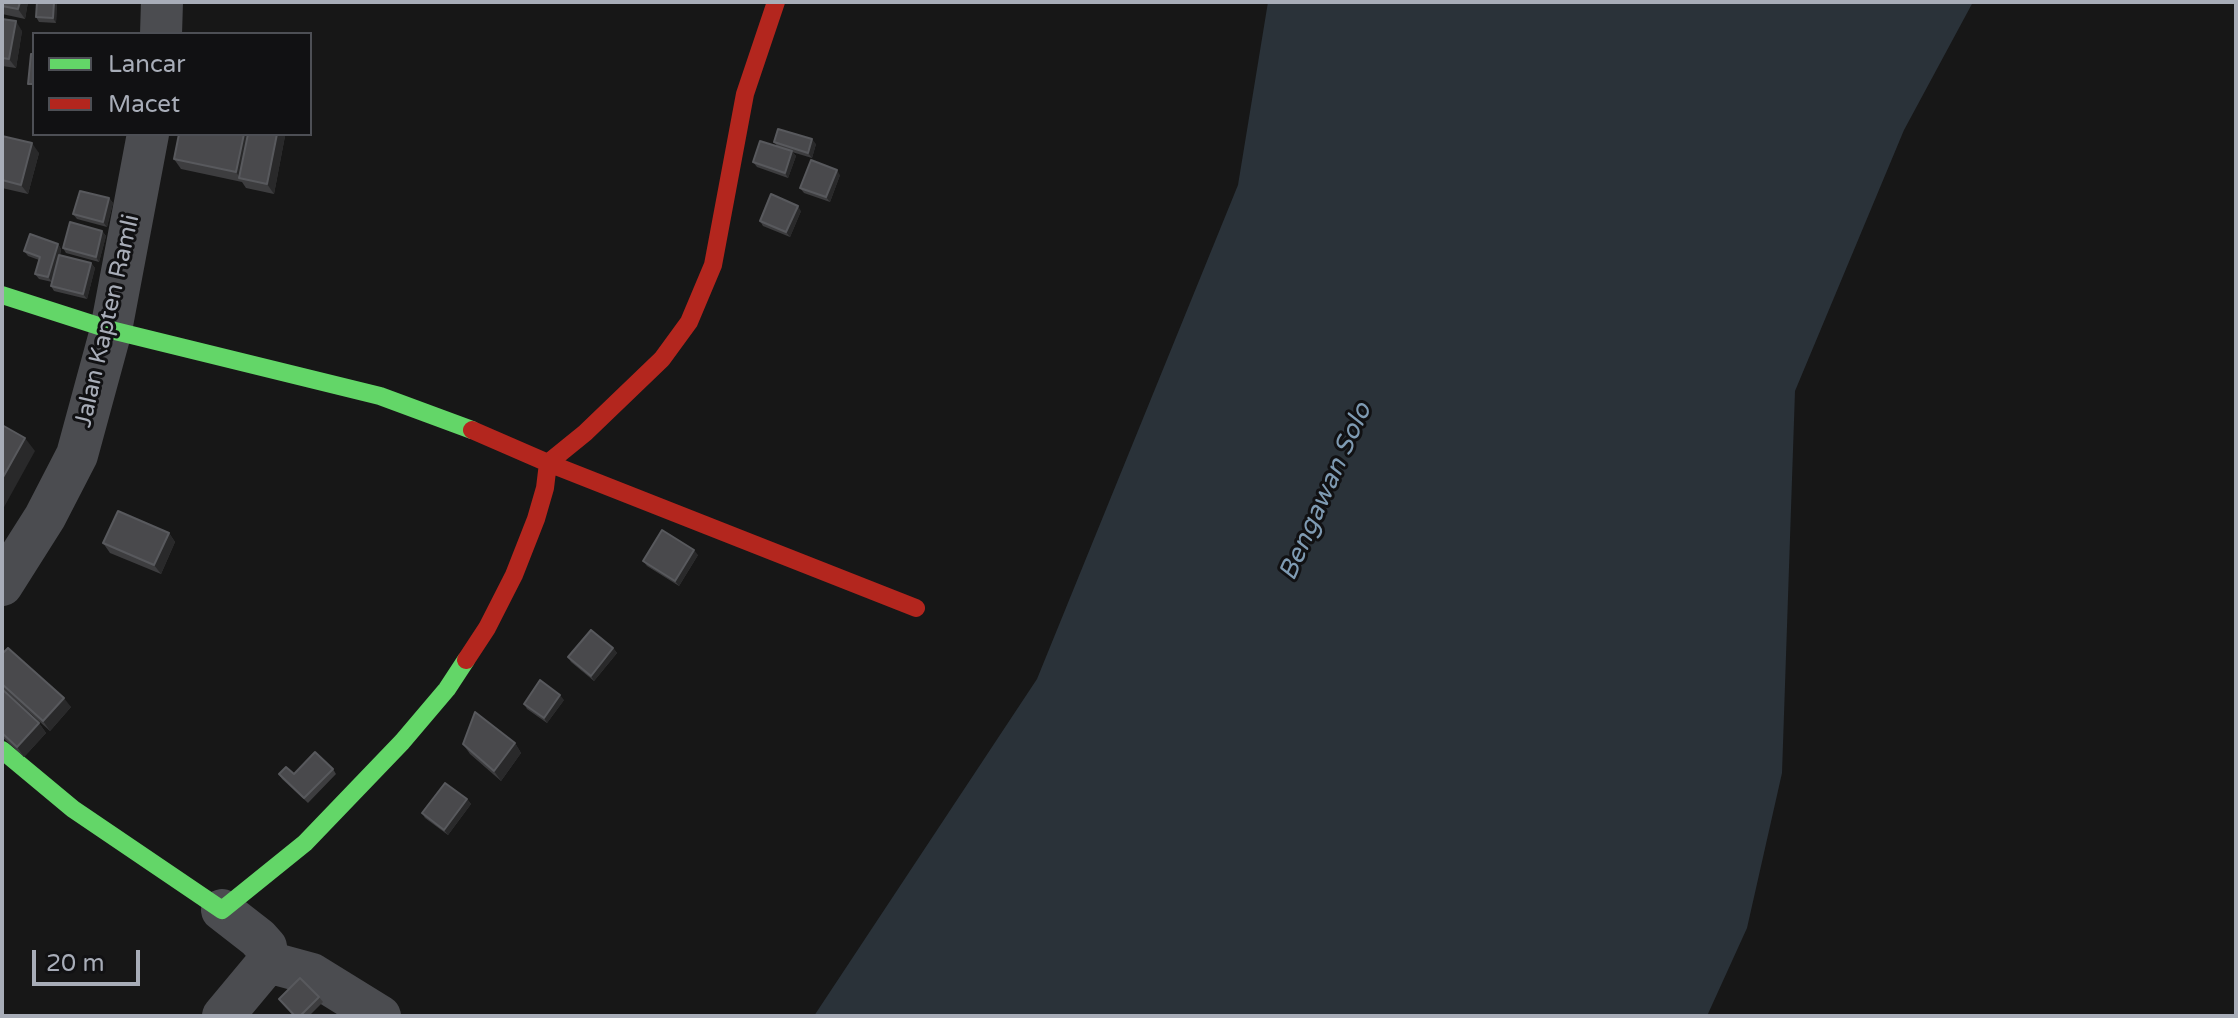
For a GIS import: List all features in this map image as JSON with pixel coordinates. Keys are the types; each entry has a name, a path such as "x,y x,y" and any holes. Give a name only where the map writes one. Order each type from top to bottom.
{"street":[{"path":"161,32 162,2"},
{"path":"222,910 305,843 402,742 447,689 487,628 514,575 536,519 548,463 585,433 662,359 689,322 713,265 745,94 776,2"},
{"name":"Jalan Kapten Ramli","path":"2,585 45,517 77,455 111,330 148,136"},
{"path":"2,295 111,330 380,396 451,421 548,463 916,608"},
{"path":"2,750 73,809 222,910 266,947 268,962 223,1016"},
{"path":"268,962 312,974 380,1016"}],"water":[{"name":"Bengawan Solo","path":"1268,2 1973,2 1904,130 1795,391 1782,773 1747,928 1707,1016 814,1016 1037,679 1238,185"}],"building":[{"path":"2,2 20,2 18,9 2,6"},
{"path":"37,2 54,2 53,18 36,17"},
{"path":"2,19 16,21 9,59 2,58"},
{"path":"31,54 32,54 32,84 28,84"},
{"path":"778,129 812,139 808,153 774,142"},
{"path":"2,136 32,143 21,185 2,180"},
{"path":"179,136 244,136 236,172 174,159"},
{"path":"248,136 277,136 267,184 239,178"},
{"path":"760,141 792,151 785,173 753,162"},
{"path":"811,160 837,170 826,197 800,188"},
{"path":"80,191 109,198 103,222 73,214"},
{"path":"771,194 798,206 786,232 760,221"},
{"path":"70,222 102,231 96,257 63,248"},
{"path":"30,234 58,244 48,277 35,274 40,257 24,251"},
{"path":"59,255 91,263 83,294 51,286"},
{"path":"2,425 25,438 2,479"},
{"path":"118,511 169,533 154,565 103,543"},
{"path":"662,530 694,550 675,581 643,561"},
{"path":"591,630 613,648 591,676 568,657"},
{"path":"8,648 64,698 43,721 2,684 2,654"},
{"path":"540,680 560,695 544,718 524,704"},
{"path":"2,689 39,723 17,747 2,733"},
{"path":"475,712 515,743 494,771 463,744"},
{"path":"315,752 333,769 304,798 279,774 286,767 294,774"},
{"path":"445,783 467,799 444,830 422,813"},
{"path":"300,978 319,997 300,1016 295,1016 279,999"}],"traffic: fast":[{"path":"2,295 111,330 380,396 472,430"},
{"path":"2,750 73,809 222,910 305,843 402,742 447,689 466,660"}],"traffic: jam":[{"path":"472,430 548,463 585,433 662,359 689,322 713,265 745,94 776,2"},
{"path":"466,660 487,628 514,575 536,519 548,463 916,608"}]}
